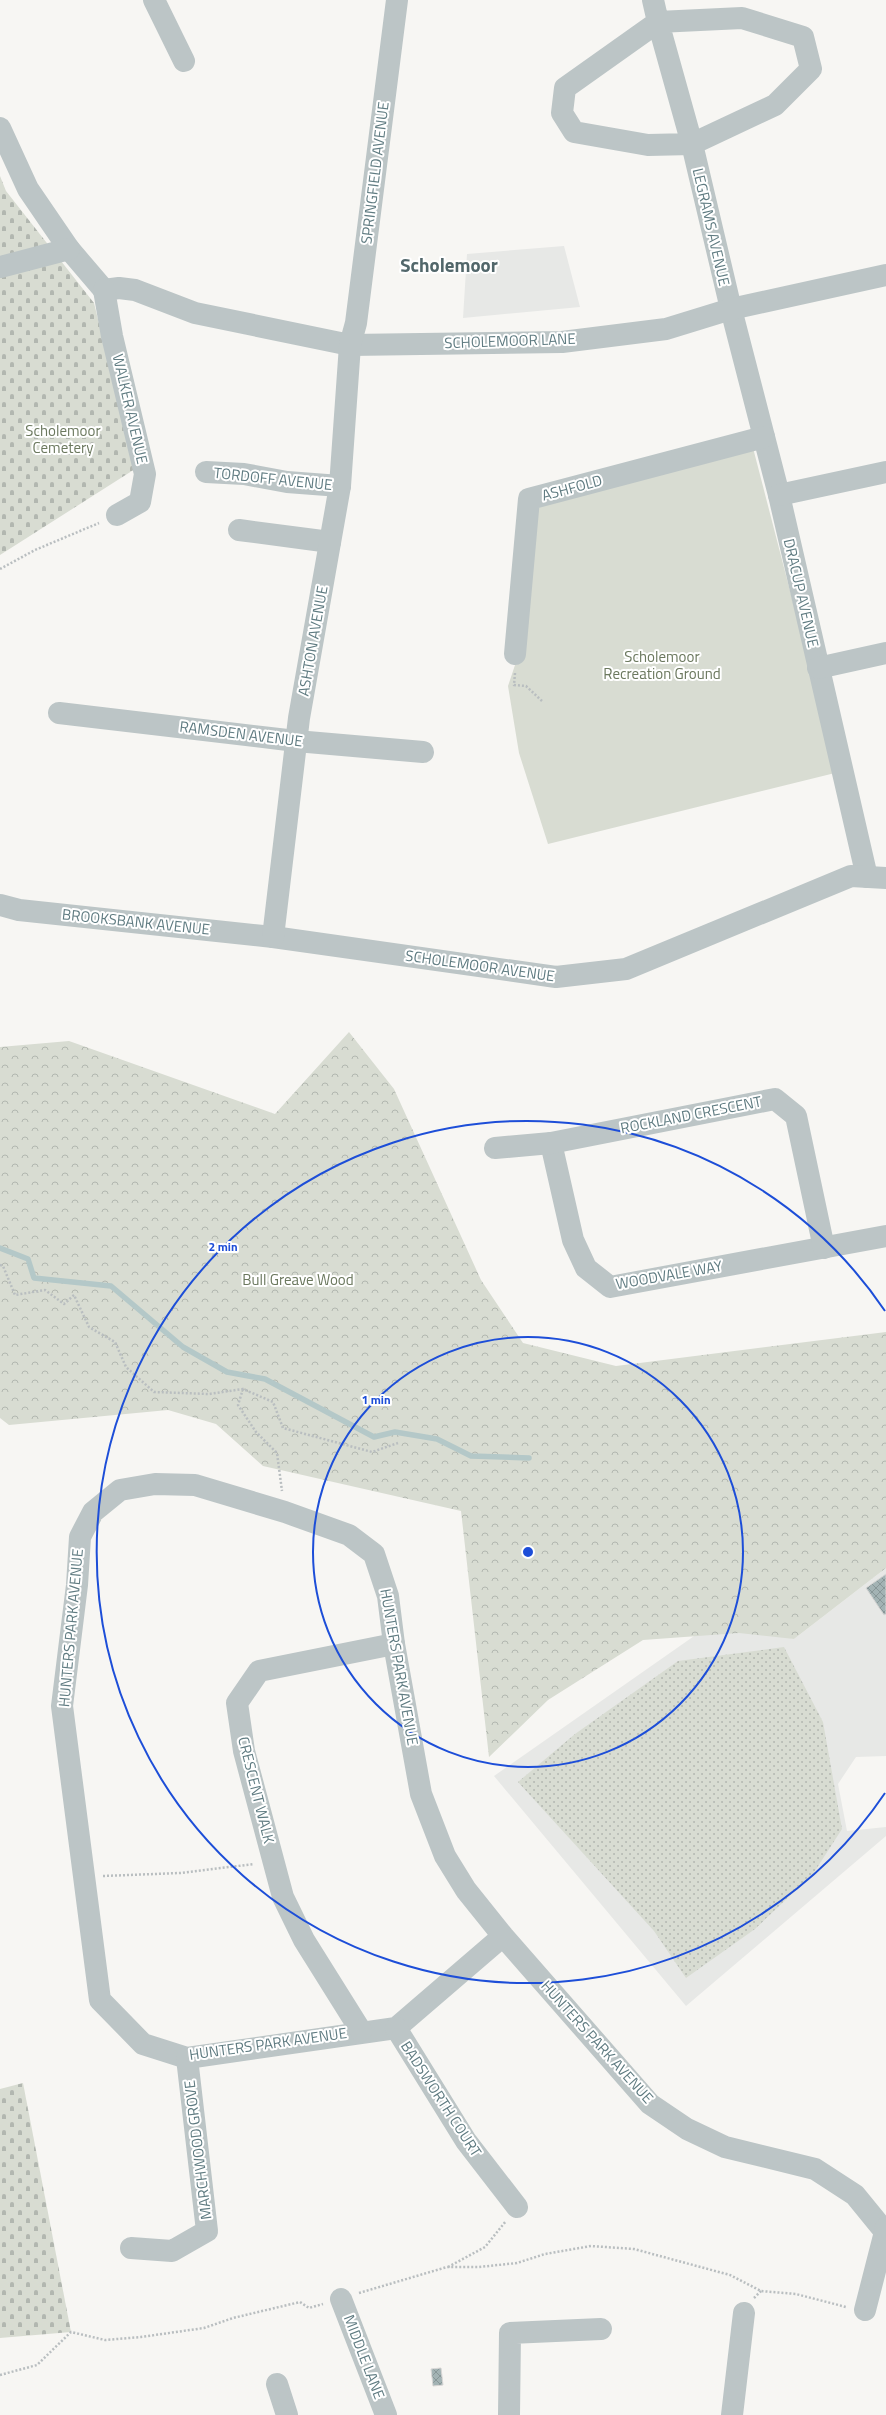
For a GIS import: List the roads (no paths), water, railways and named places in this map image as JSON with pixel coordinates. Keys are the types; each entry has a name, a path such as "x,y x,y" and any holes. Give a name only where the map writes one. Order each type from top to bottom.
{"street":[{"path":"154,0 184,61"},
{"name":"SPRINGFIELD AVENUE","path":"350,345 356,323 397,0"},
{"name":"LEGRAMS AVENUE","path":"653,0 692,144 731,310"},
{"path":"742,18 803,38 812,69 775,105 692,144 648,145 574,132 562,113 565,88 658,22 742,18"},
{"path":"0,128 28,189 68,249 104,290"},
{"path":"0,267 68,249"},
{"name":"SCHOLEMOOR LANE","path":"104,290 119,288 135,290 195,313 350,345 562,342 666,329 731,310 886,275"},
{"name":"WALKER AVENUE","path":"104,290 112,336 145,474 140,502 118,515"},
{"name":"DRACUP AVENUE","path":"731,310 779,495 818,668 877,877"},
{"name":"ASHTON AVENUE","path":"273,937 296,741 340,486 350,345"},
{"name":"ASHFOLD","path":"515,654 529,499 764,437"},
{"name":"TORDOFF AVENUE","path":"206,472 244,474 287,482 340,486"},
{"path":"779,495 886,472"},
{"path":"239,530 330,542"},
{"path":"818,668 886,653"},
{"name":"RAMSDEN AVENUE","path":"59,713 296,741 423,752"},
{"name":"SCHOLEMOOR AVENUE","path":"273,937 556,977 626,969 851,876 877,877"},
{"name":"BROOKSBANK AVENUE","path":"0,904 19,910 273,937"},
{"name":"ROCKLAND CRESCENT","path":"495,1148 552,1143 775,1099 796,1116 824,1248"},
{"name":"WOODVALE WAY","path":"552,1143 573,1240 586,1268 610,1287 886,1236"},
{"name":"HUNTERS PARK AVENUE","path":"396,2028 361,2031 187,2058 143,2044 100,2000 83,1878 62,1706 80,1537 93,1512 120,1490 155,1484 194,1486 285,1512 349,1535 374,1554 388,1596 394,1644 421,1794 445,1856 466,1890 503,1936 650,2104 687,2129 726,2147 815,2169 855,2195 886,2231"},
{"name":"CRESCENT WALK","path":"361,2031 304,1940 283,1897 244,1751 237,1704 260,1671 394,1644"},
{"path":"396,2028 503,1936"},
{"name":"BADSWORTH COURT","path":"396,2028 466,2141 517,2207"},
{"name":"MARCHWOOD GROVE","path":"131,2248 172,2251 207,2231 187,2058"},
{"path":"865,2310 886,2231"},
{"name":"MIDDLE LANE","path":"341,2299 386,2415"},
{"path":"732,2415 744,2313"},
{"path":"509,2415 510,2333 601,2329"},
{"path":"277,2384 287,2415"}],"waterway":[{"path":"0,1248 28,1259 34,1278 111,1286 183,1347 227,1372 265,1379 374,1437 395,1432 437,1439 471,1456 529,1458"}],"district":[{"name":"Scholemoor","path":"449,265"}],"park label":[{"name":"Scholemoor Cemetery","path":"63,440"},
{"name":"Scholemoor Recreation Ground","path":"662,666"},
{"name":"Bull Greave Wood","path":"298,1280"}]}
